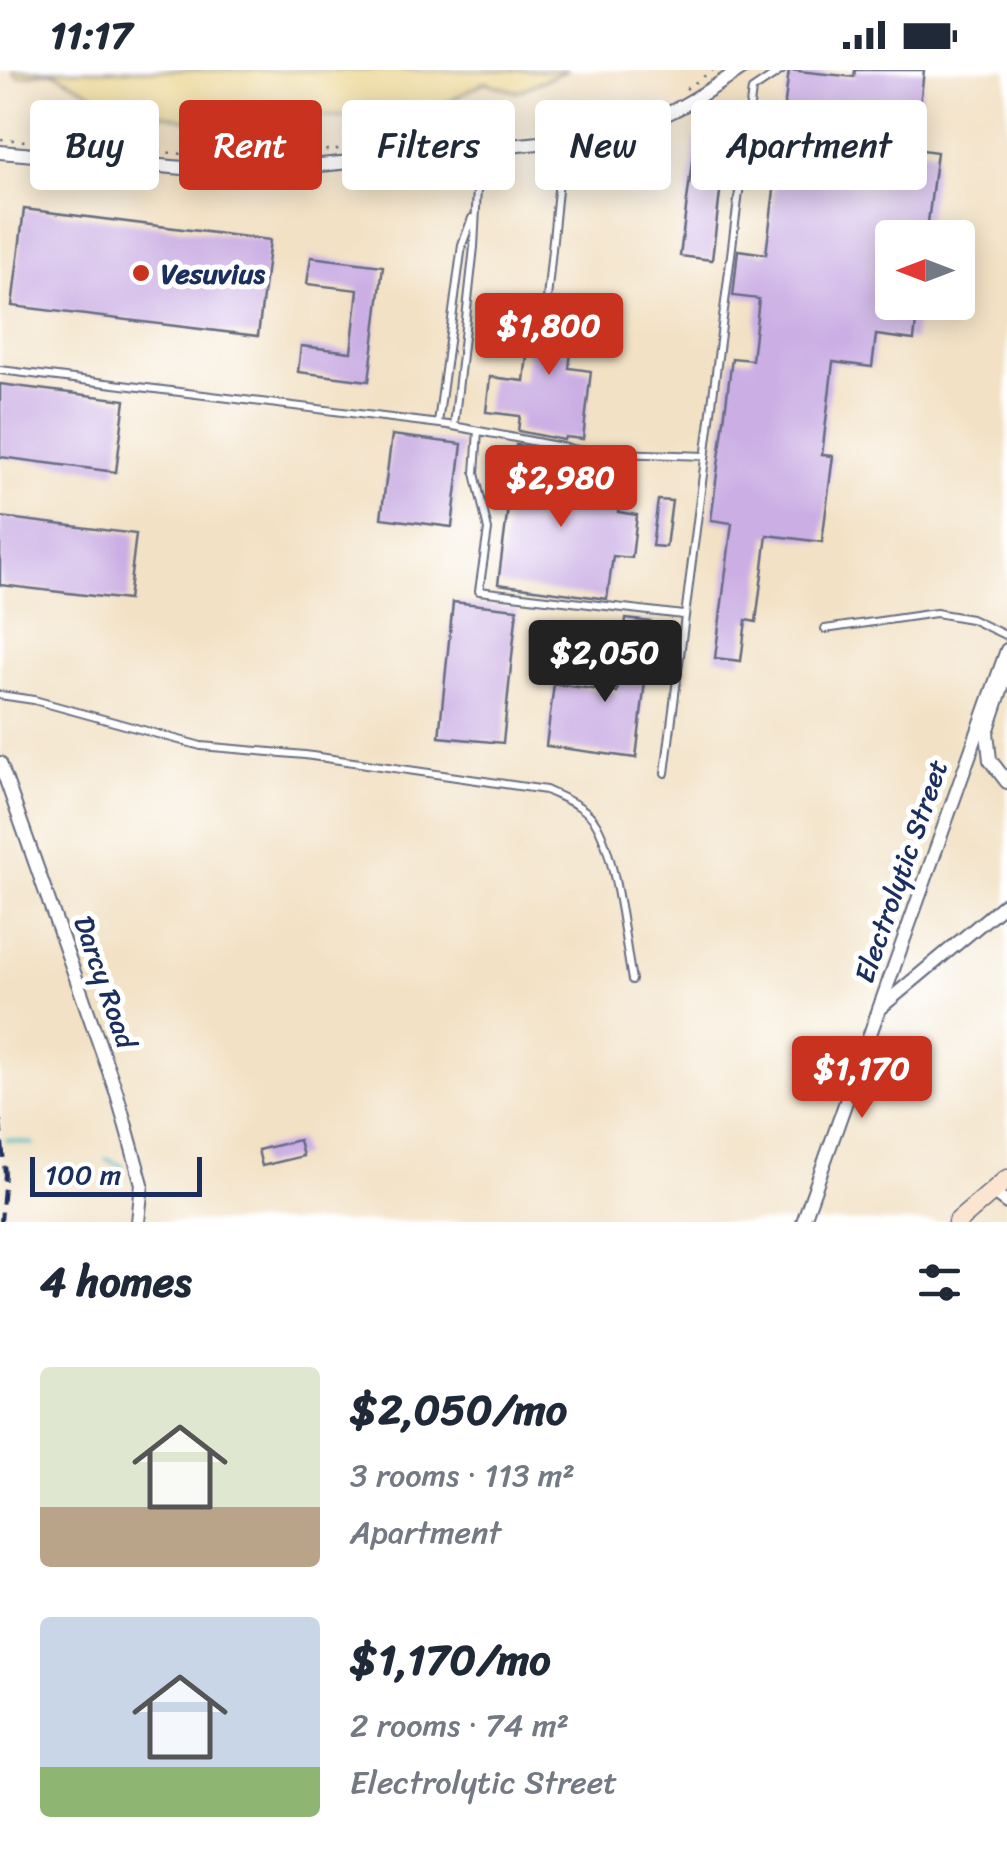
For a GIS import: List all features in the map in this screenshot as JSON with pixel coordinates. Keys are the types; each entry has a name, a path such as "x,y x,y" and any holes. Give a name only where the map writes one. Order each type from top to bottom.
{"main road":[{"path":"957,1222 1000,1198 1007,1178"}],"street":[{"path":"671,112 740,70"},
{"path":"0,152 242,172 342,162"},
{"name":"Electrolytic Street","path":"804,1222 1007,650"},
{"path":"1007,672 987,732 990,760 1007,782"},
{"name":"Darcy Road","path":"0,763 117,1094 142,1184 138,1222"},
{"path":"881,1006 1007,902"}],"lane":[{"path":"665,773 752,90 782,70"},
{"path":"454,426 474,247 476,190"},
{"path":"548,299 559,190"},
{"path":"438,424 462,245 474,212"},
{"path":"0,370 454,426 588,452 706,456"},
{"path":"478,430 476,473 488,530 479,592 683,615"},
{"path":"825,629 936,612 971,620 1007,636"},
{"path":"0,695 34,700 201,746 305,756 546,790 578,805 596,823 609,859 632,980"}],"path":[{"path":"677,94 714,70"},
{"path":"0,139 234,158 342,148"}],"sand":[{"path":"13,70 567,70 517,92 485,82 452,100 342,100 342,117 322,116 322,100 179,100 179,119 159,113 159,100 101,98 52,71 18,77"}],"building":[{"path":"789,70 854,77 855,70 924,70 921,100 785,100"},
{"path":"927,151 937,152 928,220 875,220 875,320 916,320 914,340 876,335 872,367 833,362 822,455 833,456 822,542 767,535 756,622 746,620 741,661 715,658 732,523 711,520 732,358 752,360 759,299 733,296 738,250 766,254 774,190 927,190"},
{"path":"691,169 691,190 720,190 712,260 680,256"},
{"name":"Vesuvius","path":"24,209 270,240 258,336 12,306"},
{"path":"311,257 383,266 369,381 298,372 301,346 351,352 358,290 307,284"},
{"path":"569,302 606,307 604,328 554,321 550,350 571,352 569,368 591,371 583,439 564,440 518,431 520,416 486,412 490,377 524,381 533,304 568,308"},
{"path":"0,384 125,400 116,472 0,457"},
{"path":"392,435 462,444 452,527 381,518"},
{"path":"516,445 562,454 559,484 621,492 618,512 637,515 632,558 613,556 607,599 498,584"},
{"path":"658,500 672,501 666,547 652,546"},
{"path":"0,517 136,534 128,600 0,585"},
{"path":"453,602 517,609 503,743 439,737"},
{"path":"626,619 652,622 636,758 546,746 554,684 617,692"},
{"path":"299,1140 303,1156 262,1166 258,1150"}],"waterway":[{"path":"7,1140 33,1144"},
{"path":"106,1159 122,1166"}],"railway":[{"path":"0,1120 5,1174 1,1222"}],"place":[{"name":"Vesuvius","path":"141,273"}]}
